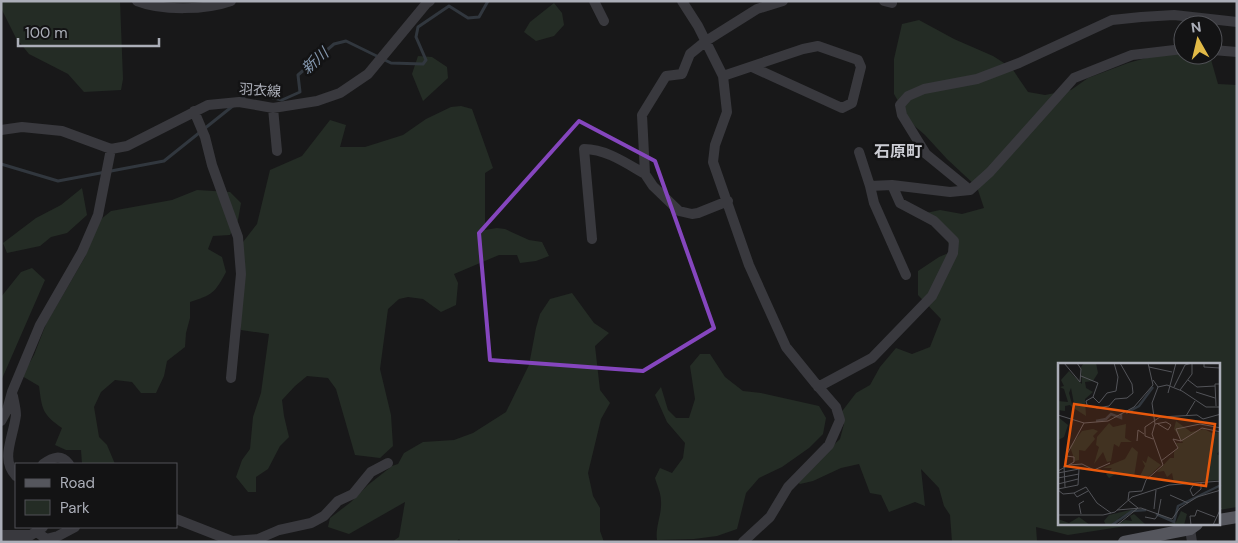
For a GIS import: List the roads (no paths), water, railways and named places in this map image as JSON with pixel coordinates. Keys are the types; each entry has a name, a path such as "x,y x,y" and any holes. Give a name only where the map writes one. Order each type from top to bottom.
{"main road":[{"path":"1220,520 1237,517"},
{"path":"1126,542 1194,526"}],"street":[{"path":"138,1 185,8 207,8 231,1"},
{"name":"羽衣線","path":"111,149 126,146 208,105 239,102 273,108 317,101 340,93 368,74 430,1"},
{"path":"594,1 604,21"},
{"path":"682,1 706,41 723,76 727,112 715,145 713,162 749,265 786,346 818,388 836,407 840,420 829,445 788,487 770,517 742,542"},
{"path":"644,174 642,115 666,76 682,74 690,54 706,41 757,9 783,1"},
{"path":"970,190 926,154 902,115 900,105 908,96 924,89 977,79 1019,63 1112,20 1141,16 1174,15 1237,22"},
{"path":"723,76 803,48 818,46 858,60 861,67 852,103 842,108 752,67"},
{"path":"870,186 892,185 950,192 970,190 990,172 1074,78 1132,55 1173,50"},
{"path":"1223,51 1237,52"},
{"path":"273,108 277,150"},
{"path":"194,111 205,137 212,166 238,237 241,274 231,378"},
{"path":"1,130 22,127 62,130 111,149 98,215 82,252 40,325 1,421"},
{"path":"592,239 584,149 594,149 616,158 644,174 653,186 679,211 692,214 698,213 728,201"},
{"path":"859,152 874,203 906,275"},
{"path":"818,388 872,358 932,296 953,253 954,241 948,234 934,222 900,203 892,185"},
{"path":"12,392 16,413 13,427 2,451 1,459 3,466 15,475"},
{"path":"45,463 58,457 64,458 68,463"},
{"path":"178,520 232,541 258,539 280,530 311,523 324,516 338,501 353,494 371,472 388,463"},
{"path":"1192,542 1194,526"},
{"path":"1,534 25,536 40,530 46,539 58,536 73,528"}],"waterway":[{"name":"新川","path":"241,99 249,92 282,100 300,92 298,75 334,44 346,41 391,63 423,64 426,60 416,37 418,27 449,6 468,18 479,17 488,1"},
{"name":"新川","path":"1,164 58,181 164,161 234,105"}],"district":[{"name":"石原町","path":"898,151"}]}
